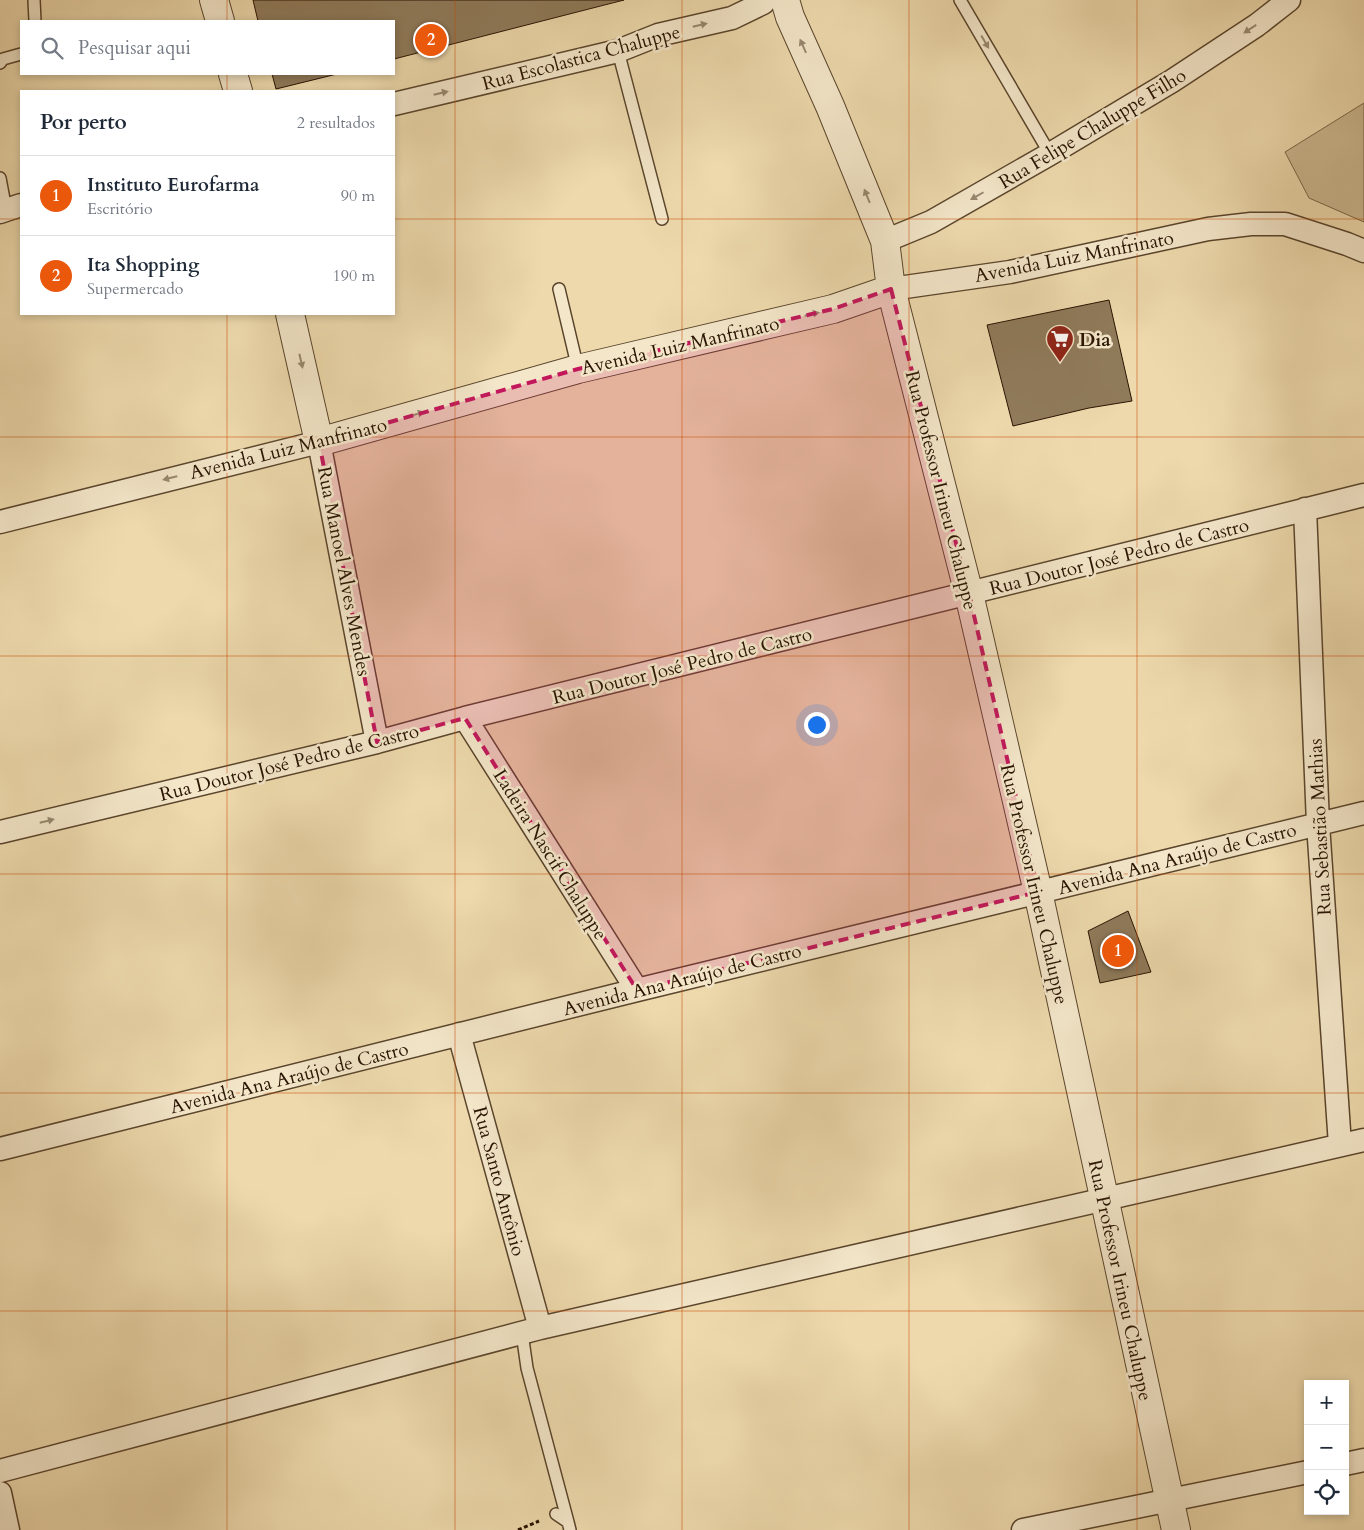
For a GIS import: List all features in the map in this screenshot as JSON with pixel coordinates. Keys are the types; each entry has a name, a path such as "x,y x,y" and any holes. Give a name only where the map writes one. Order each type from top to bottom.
{"street":[{"path":"214,0 220,20"},
{"name":"Rua Escolastica Chaluppe","path":"395,104 618,51 658,35 732,18 763,3 763,0"},
{"name":"Rua Professor Irineu Chaluppe","path":"784,0 885,241 891,289 969,594 1038,892 1176,1530"},
{"name":"Rua Felipe Chaluppe Filho","path":"885,241 931,222 1050,154 1172,81 1257,25 1289,0"},
{"path":"233,75 238,90"},
{"name":"Avenida Luiz Manfrinato","path":"0,522 319,442 578,369 833,309 891,289 1010,272 1208,229 1251,224 1285,224 1364,251"},
{"name":"Rua Manoel Alves Mendes","path":"290,315 319,442 378,742"},
{"name":"Rua Doutor José Pedro de Castro","path":"0,832 378,742 465,718 1364,495"},
{"name":"Rua Sebastião Mathias","path":"1306,509 1318,824 1340,1145"},
{"name":"Ladeira Nascif Chaluppe","path":"465,718 636,990"},
{"name":"Avenida Ana Araújo de Castro","path":"0,1149 636,990 1364,812"},
{"name":"Rua Santo Antônio","path":"459,1034 531,1330"},
{"path":"0,1471 531,1330 1364,1140"},
{"path":"1349,1463 1364,1460"},
{"path":"1023,1530 1304,1473"},
{"path":"0,1493 8,1530"}],"lane":[{"path":"34,0 34,20"},
{"path":"960,0 1050,154"},
{"path":"618,51 662,219"},
{"path":"0,63 3,59 20,54"},
{"path":"0,178 9,209"},
{"path":"560,289 578,369"},
{"path":"531,1330 527,1368 569,1526"},
{"path":"556,1514 569,1526"}],"highlighted area":[{"path":"891,289 969,594 1038,892 637,990 465,718 377,742 319,442 578,369 833,309"}],"shaded area":[{"path":"1364,103 1364,222 1309,198 1285,152"}],"building":[{"path":"253,0 624,0 395,59 395,20 258,20"},
{"path":"272,75 333,75 276,89"},
{"name":"Dia","path":"1109,300 1132,401 1089,408 1013,426 987,325"},
{"path":"1128,911 1151,972 1100,983 1088,931"}],"place":[{"name":"Ita Shopping","path":"431,40"},
{"name":"Dia","path":"1060,363"},
{"name":"Instituto Eurofarma","path":"1118,951"}]}
